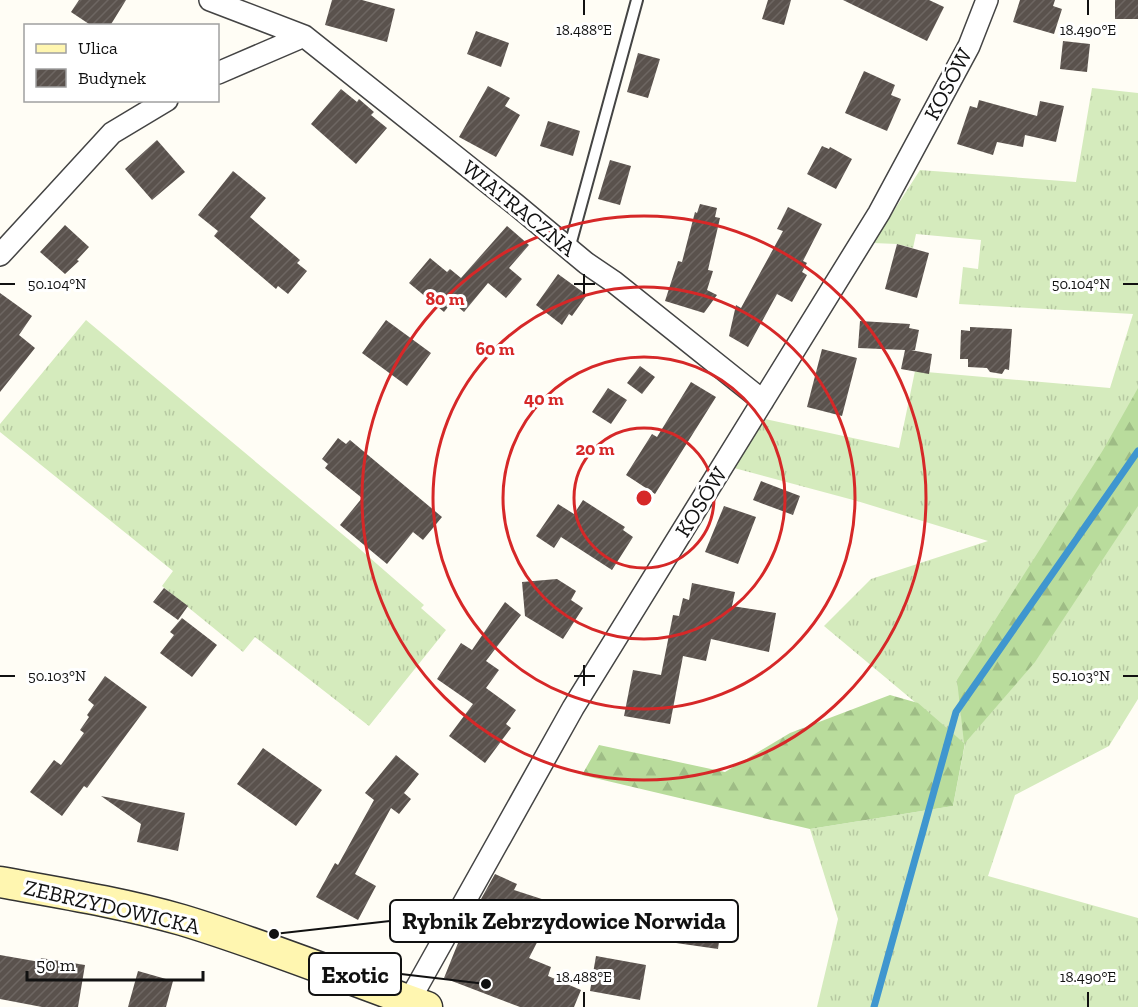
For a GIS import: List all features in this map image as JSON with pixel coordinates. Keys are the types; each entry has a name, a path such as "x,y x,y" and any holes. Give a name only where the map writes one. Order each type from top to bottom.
{"street":[{"name":"WIATRACZNA","path":"210,0 304,36 763,401"},
{"name":"KOSÓW","path":"418,1004 573,708 879,213 969,46 987,0"},
{"path":"219,73 304,36"},
{"path":"0,255 112,133 164,102"},
{"name":"ZEBRZYDOWICKA","path":"0,882 123,905 228,934 418,1004"}],"lane":[{"path":"569,249 637,0"}],"green space":[{"path":"1092,88 1138,93 1138,699 1109,746 1015,795 988,876 1138,918 1138,1007 817,1007 838,919 810,829 953,806 965,744 824,626 871,579 988,541 857,501 734,468 765,419 899,448 915,371 1110,388 1133,314 959,304 963,267 978,269 981,240 916,234 913,248 897,244 873,243 920,170 1076,182"},
{"path":"86,320 354,544 424,605 421,608 446,630 369,726 255,637 243,652 162,586 173,571 0,432 0,424"},
{"path":"1138,388 1138,506 1035,662 965,743 953,806 810,829 582,775 599,745 725,772 790,733 890,695 918,703 964,743 957,680 1103,450"}],"building":[{"path":"79,0 126,0 111,24 89,24 71,12"},
{"path":"332,0 362,0 395,9 387,42 325,25"},
{"path":"768,0 791,0 784,25 762,19"},
{"path":"843,0 929,0 944,7 927,41"},
{"path":"1020,0 1055,0 1053,6 1062,9 1054,34 1013,22"},
{"path":"1115,0 1138,0 1138,19 1115,19"},
{"path":"476,31 509,43 501,67 467,54"},
{"path":"1063,41 1090,44 1087,72 1060,69"},
{"path":"638,53 660,59 648,98 627,92"},
{"path":"864,71 895,85 891,95 901,99 887,131 845,113"},
{"path":"488,86 510,98 505,106 520,115 496,157 459,137"},
{"path":"341,89 357,102 359,99 374,112 371,115 387,128 356,164 311,124"},
{"path":"979,100 1037,116 1040,101 1064,106 1056,142 1025,135 1023,147 997,142 993,155 957,144 970,106 977,108"},
{"path":"548,121 580,131 573,156 540,146"},
{"path":"157,140 185,172 152,200 125,169"},
{"path":"822,146 829,149 830,147 852,159 836,189 807,174"},
{"path":"610,160 631,166 620,205 598,199"},
{"path":"233,171 266,198 250,217 300,260 297,263 307,271 288,294 278,286 276,289 214,236 218,231 198,215"},
{"path":"700,204 717,208 715,217 720,218 708,270 713,271 707,290 717,295 704,313 665,301 678,261 682,262 695,212 697,213"},
{"path":"788,207 822,224 803,261 807,263 802,272 807,275 792,302 777,294 748,347 729,336 736,305 741,308 783,231 777,229"},
{"path":"65,225 89,247 77,260 79,261 65,274 40,252"},
{"path":"507,226 529,245 509,268 522,279 506,298 488,283 464,312 452,302 444,312 409,283 430,258 447,272 450,269 461,278"},
{"path":"897,244 929,253 917,298 885,289"},
{"path":"558,274 587,295 572,316 569,314 562,325 536,305"},
{"path":"0,293 32,316 19,335 35,348 0,392"},
{"path":"386,320 431,353 407,386 362,353"},
{"path":"860,321 910,324 909,328 919,330 915,350 911,350 932,354 929,374 901,369 905,350 858,348"},
{"path":"970,327 1012,329 1009,370 1005,369 1002,374 990,372 987,368 968,367 968,359 960,359 961,330 970,331"},
{"path":"822,349 857,358 842,416 807,407"},
{"path":"640,366 655,377 642,394 627,383"},
{"path":"691,382 716,397 655,494 626,475 652,434 657,437"},
{"path":"608,388 627,400 611,424 592,412"},
{"path":"338,438 346,444 350,440 442,517 423,540 413,532 387,564 340,525 362,498 325,468 328,464 322,459"},
{"path":"761,481 800,496 793,515 753,500"},
{"path":"583,500 625,527 623,530 633,537 612,570 561,537 554,548 536,536 558,504 574,514"},
{"path":"724,506 756,517 738,564 705,552"},
{"path":"557,579 576,591 571,600 583,608 563,639 525,616 522,582"},
{"path":"692,583 735,592 732,606 776,613 769,652 711,639 706,661 683,656 670,724 624,716 633,670 661,675 673,615 679,616 683,598 689,600"},
{"path":"164,588 188,606 178,620 153,602"},
{"path":"505,602 521,615 486,661 499,670 486,688 516,710 506,724 511,728 485,763 449,736 473,704 437,679 461,643 472,650"},
{"path":"182,618 217,645 192,677 160,653 174,635 170,632"},
{"path":"105,676 147,707 87,788 84,786 62,816 30,792 54,760 61,765 84,733 80,730 94,705 88,700"},
{"path":"263,748 322,790 296,826 237,784"},
{"path":"396,755 419,774 404,793 411,799 399,814 391,808 355,874 376,886 358,920 316,897 335,863 338,865 374,800 365,793"},
{"path":"101,796 185,813 178,851 137,842 141,824"},
{"path":"495,874 517,884 514,890 554,903 555,900 589,913 582,932 548,921 529,958 551,967 548,976 581,990 574,1007 520,1007 444,978 462,933"},
{"path":"681,905 715,910 712,927 721,928 718,949 676,943"},
{"path":"0,955 40,962 41,958 85,965 78,1007 42,1007 0,999"},
{"path":"596,956 646,965 640,1000 590,991"},
{"path":"138,971 173,981 166,1007 128,1007"}],"waterway":[{"path":"874,1007 956,712 1138,451"}],"place":[{"name":"Rybnik Zebrzydowice Norwida","path":"274,934"},
{"name":"Exotic","path":"486,984"}]}
